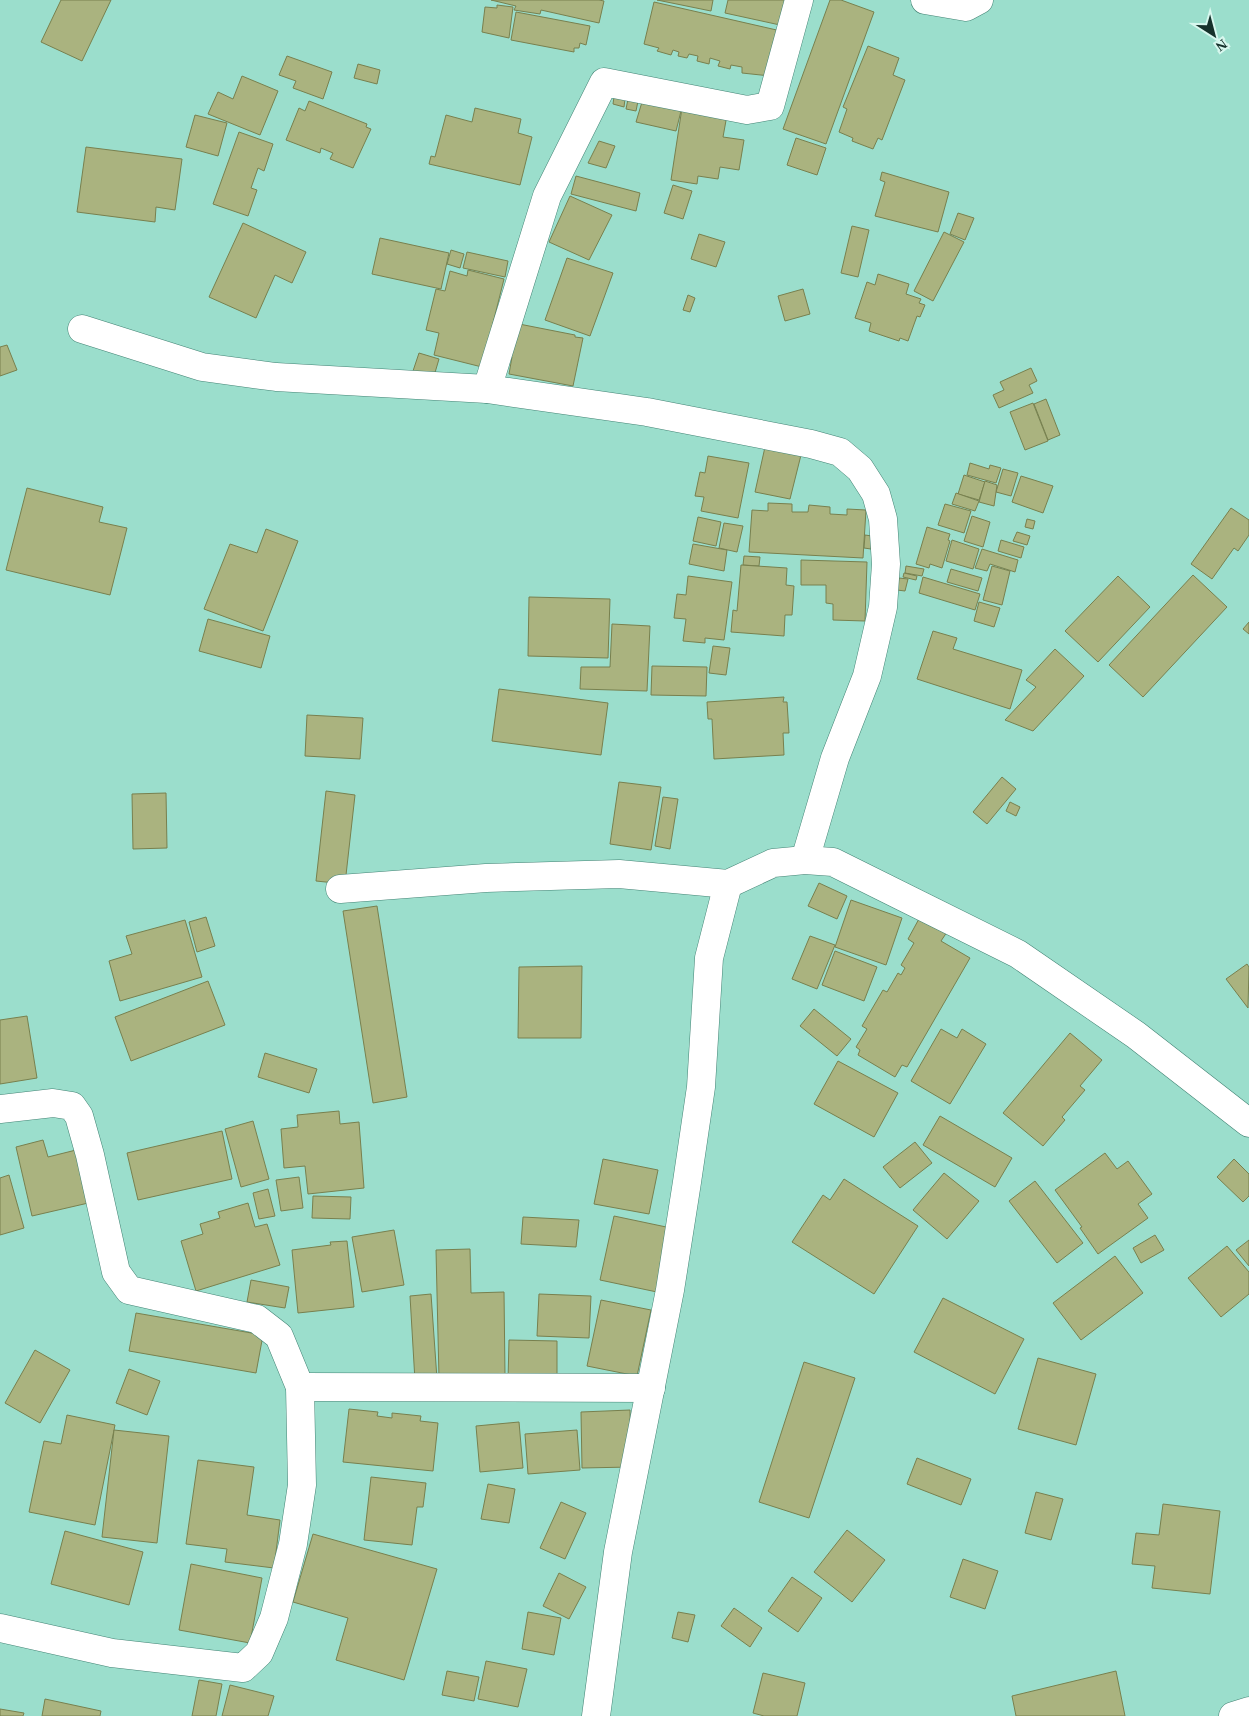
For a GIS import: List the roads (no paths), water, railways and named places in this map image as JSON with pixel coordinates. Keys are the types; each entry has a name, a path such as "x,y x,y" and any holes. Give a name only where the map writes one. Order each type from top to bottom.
{"street":[{"path":"487,389 547,196 604,82 747,110 770,106 799,0"},
{"path":"925,0 966,7 979,0"},
{"path":"82,329 202,367 276,377 487,389 647,412 811,444 840,452 860,469 876,494 883,519 886,564 883,607 867,676 835,758 805,860"},
{"path":"340,889 486,878 619,874 728,884 773,863 805,860 834,862 1018,954 1136,1035 1249,1123"},
{"path":"596,1716 618,1552 670,1290 699,1097 709,958 728,884"},
{"path":"0,1109 53,1104 72,1106 79,1116 90,1155 116,1272 129,1290 257,1319 279,1336 300,1386 302,1485 293,1544 274,1618 259,1653 243,1668 112,1653 0,1628"},
{"path":"300,1386 652,1388"},
{"path":"1233,1716 1249,1711"}]}
